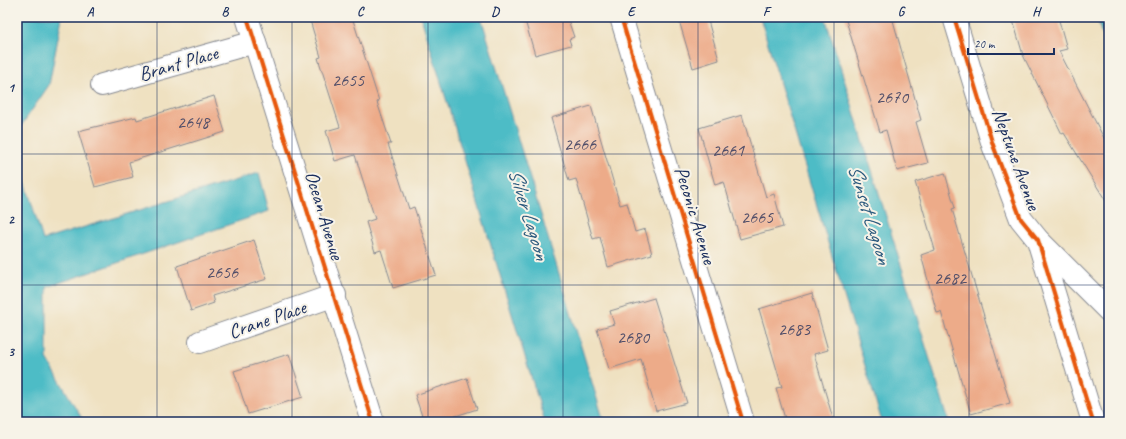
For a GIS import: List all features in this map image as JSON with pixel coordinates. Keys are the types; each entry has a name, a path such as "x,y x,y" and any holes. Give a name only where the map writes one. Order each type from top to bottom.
{"street":[{"name":"Ocean Avenue","path":"247,17 373,422"},
{"name":"Peconic Avenue","path":"621,17 743,422"},
{"name":"Neptune Avenue","path":"954,17 993,145 1018,212 1021,219 1038,240 1093,422"},
{"name":"Brant Place","path":"102,85 255,42"},
{"path":"1038,240 1109,311"},
{"name":"Crane Place","path":"200,342 335,296"}],"water":[{"path":"17,17 62,17 49,85 17,132"},
{"name":"Silver Lagoon","path":"421,17 481,17 604,422 545,422"},
{"name":"Sunset Lagoon","path":"760,17 825,17 949,422 882,422"},
{"path":"1097,17 1109,17 1109,46 1101,32"},
{"path":"17,156 43,240 259,173 269,211 47,287 47,359 84,422 17,422"}],"building":[{"path":"309,17 352,17 379,101 377,102 391,144 388,144 409,209 414,207 436,275 393,288 381,250 375,252 366,222 375,219 355,155 335,161 326,131 340,127 318,58 321,57"},
{"path":"524,17 567,17 574,37 569,39 571,45 535,55"},
{"path":"678,17 707,17 719,60 693,68"},
{"path":"845,17 892,17 921,120 916,122 928,163 897,171 886,130 880,132"},
{"path":"1012,17 1058,17 1067,49 1059,51 1109,148 1109,206 1064,133 1062,134 1023,55"},
{"path":"214,96 225,132 129,162 133,177 95,187 78,131 136,117 137,120"},
{"path":"591,106 620,205 627,203 635,232 645,229 652,254 608,267 600,237 593,239 576,179 569,181 551,118"},
{"path":"742,115 766,197 774,194 783,227 740,239 724,182 715,185 699,128"},
{"path":"945,173 955,208 952,209 1010,403 971,414 941,312 937,313 921,255 935,250 915,182"},
{"path":"254,240 267,279 212,296 214,303 191,311 177,266"},
{"path":"812,293 828,350 814,354 834,422 786,422 776,388 782,387 759,309"},
{"path":"654,298 687,403 656,411 641,359 609,369 597,329 614,324 610,311"},
{"path":"289,354 303,397 248,414 234,371"},
{"path":"467,378 477,409 437,422 424,422 415,395"}],"cycle path":[{"path":"247,17 373,422"},
{"path":"621,17 743,422"},
{"path":"954,17 993,145 1021,219 1038,240 1093,422"}]}
